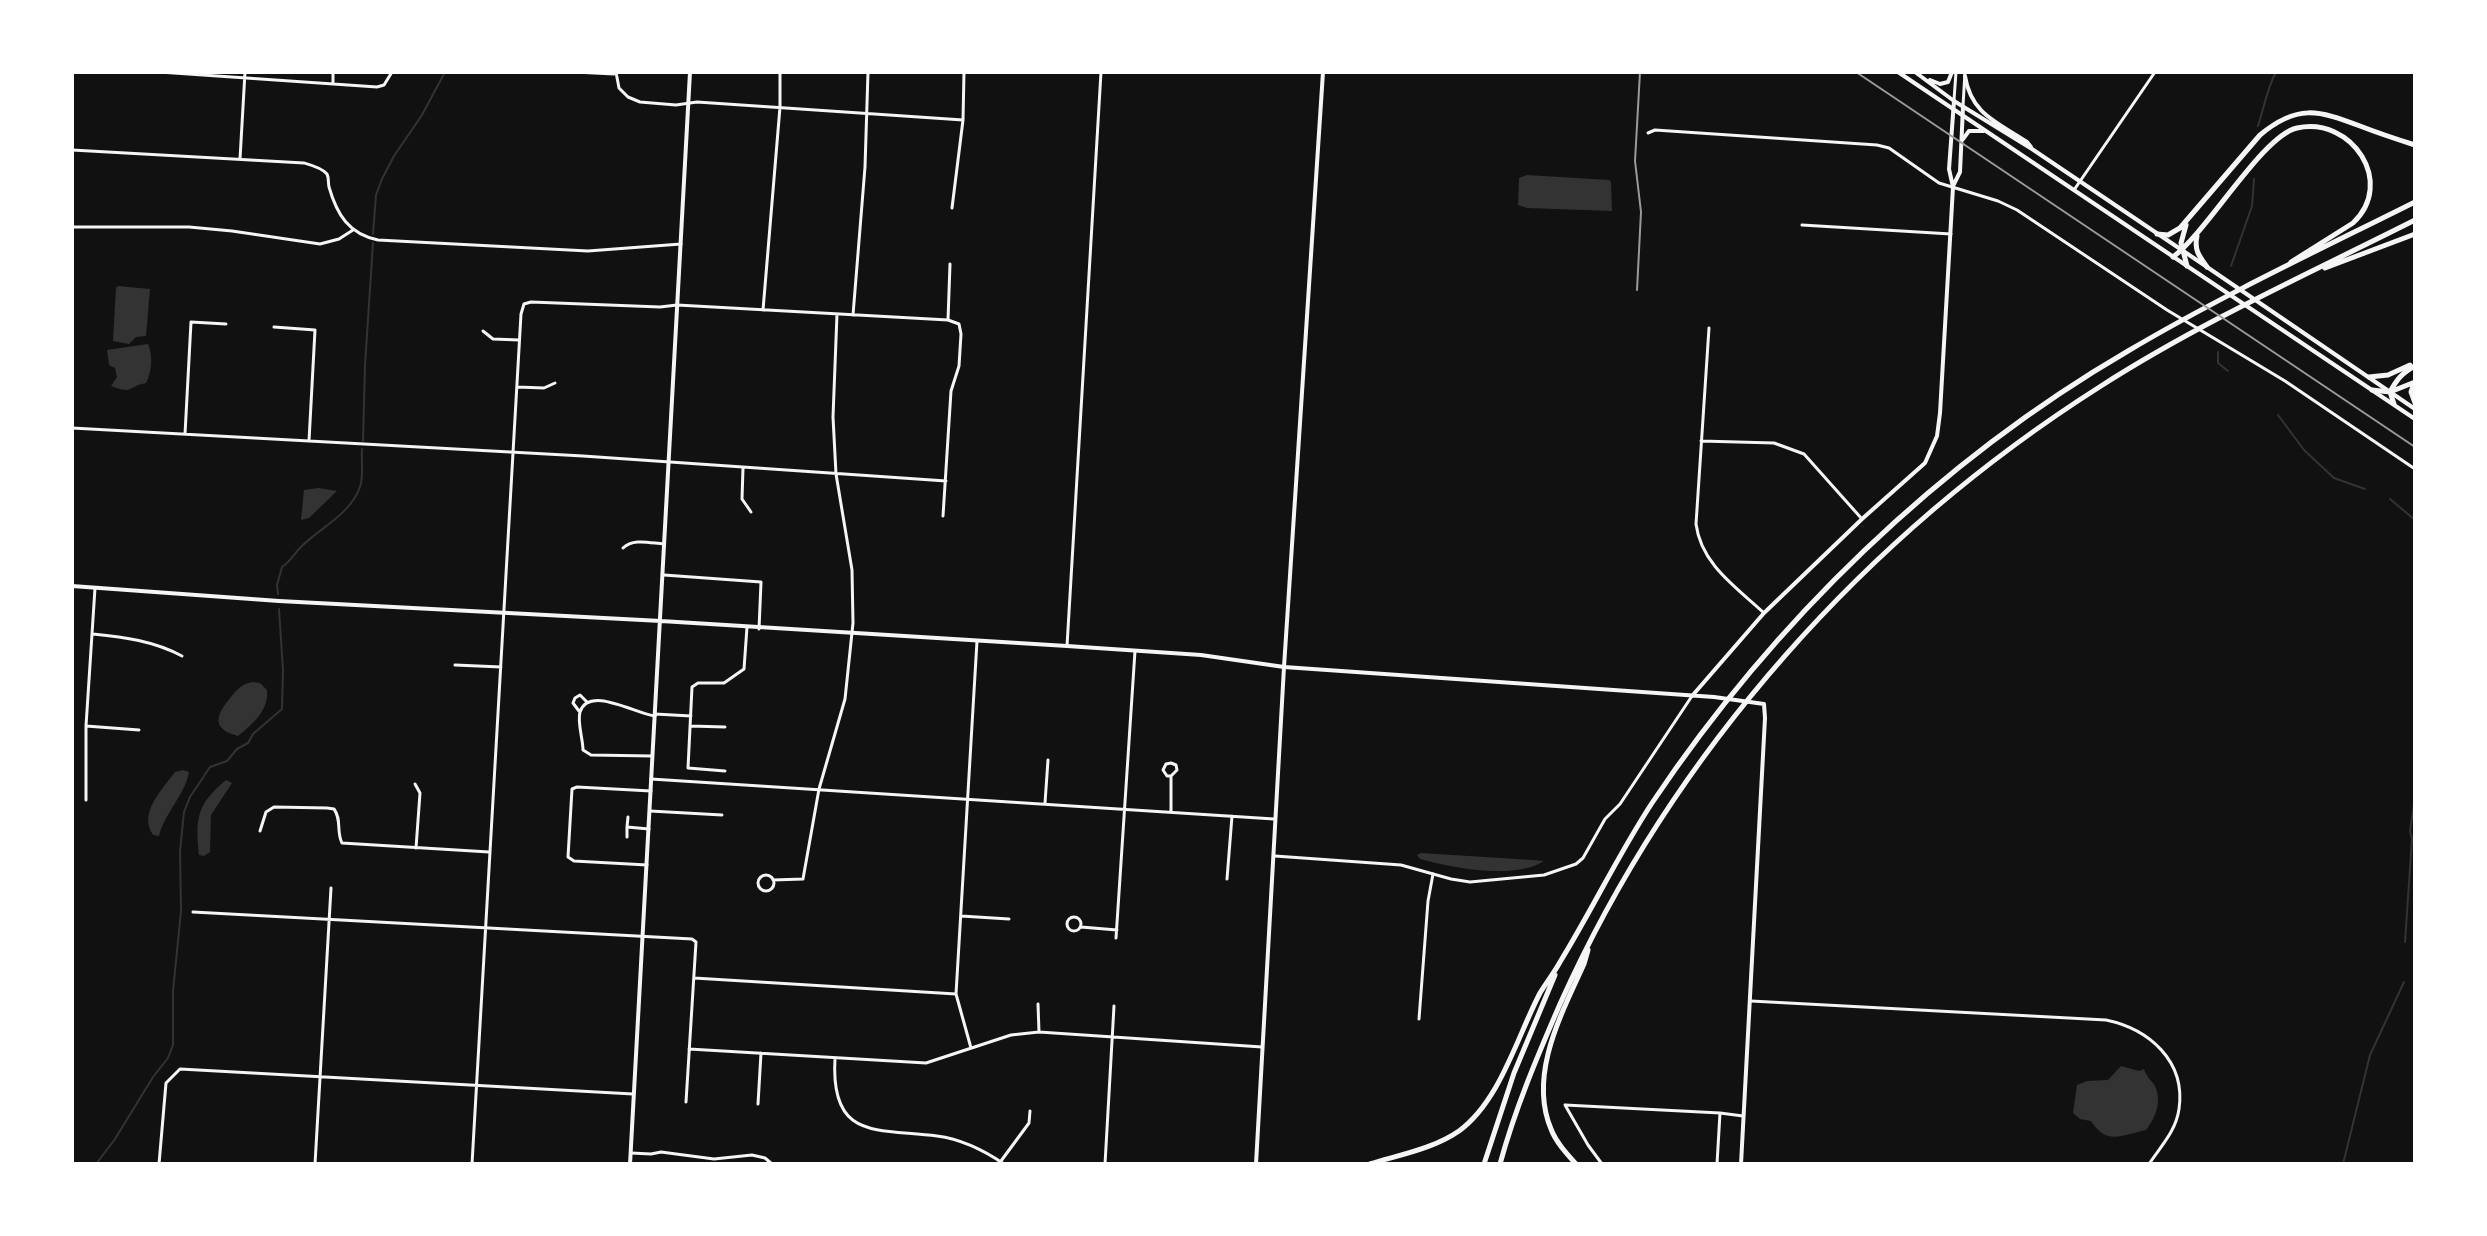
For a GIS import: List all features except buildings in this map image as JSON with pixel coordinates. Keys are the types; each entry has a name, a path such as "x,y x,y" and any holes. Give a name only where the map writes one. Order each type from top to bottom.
{"highway":[{"path":"2157,234 2173,234 2188,221 2260,135 2291,115 2327,113 2415,145"},
{"path":"2173,257 2197,236 2277,139 2298,128 2322,127 2336,131 2357,148 2366,166 2370,187 2364,209 2342,231 2304,252 2280,270"},
{"path":"1370,1164 1440,1143 1478,1114 1494,1089 1542,990 1646,814 1741,684 1814,601 1882,534 1923,497 1997,439 2126,352 2415,202"},
{"path":"1500,1164 1532,1069 1590,941 1666,811 1736,713 1792,646 1905,533 1998,456 2098,388 2172,344 2415,220"},
{"path":"2187,266 2181,251 2181,236 2188,221"},
{"path":"2298,279 2415,234"},
{"path":"2197,236 2197,254 2207,267"},
{"path":"2369,377 2388,375 2415,365"},
{"path":"2394,404 2390,392 2400,374 2415,365"},
{"path":"2372,390 2390,392 2414,383"},
{"path":"2414,383 2411,392 2415,406"},
{"path":"1576,1164 1551,1130 1545,1109 1544,1081 1547,1053 1584,964 1590,941"},
{"path":"1484,1164 1514,1073 1560,963"}],"main road":[{"path":"630,1164 690,72"},
{"path":"1256,1164 1284,667 1323,72"},
{"path":"1898,72 2415,419"},
{"path":"1915,72 1954,101 2032,149 2415,406"},
{"path":"1925,78 1944,84 1954,72"},
{"path":"1965,74 1967,91 1977,107 2027,142 2032,149"},
{"path":"1692,696 1764,613 1862,519 1917,472 1931,454 1937,436 1951,234 1953,187 1949,169 1954,101"},
{"path":"1953,187 1960,172 1963,106"},
{"path":"1963,139 1969,131 1977,130 1998,137"},
{"path":"72,586 1201,655 1284,667 1692,696 1764,704 1742,1164"}],"street":[{"path":"159,72 245,74 377,87 384,85 392,72"},
{"path":"333,72 333,85"},
{"path":"574,72 616,73 619,88 628,97 640,102 780,107 963,120"},
{"path":"763,310 780,107 780,72"},
{"path":"853,315 868,72"},
{"path":"952,208 963,120 964,72"},
{"path":"1067,646 1101,72"},
{"path":"1954,72 1954,101"},
{"path":"2074,190 2155,72"},
{"path":"240,159 245,74"},
{"path":"1963,106 1965,74"},
{"path":"1648,133 1655,130 1889,148 1939,183 2017,210 2167,310 2285,381 2415,469"},
{"path":"72,150 304,163 327,174 339,214 353,230 378,240 601,251 681,244"},
{"path":"327,174 332,169"},
{"path":"1802,225 1951,234"},
{"path":"72,227 189,227 320,244 339,239 353,230"},
{"path":"948,320 950,264"},
{"path":"472,1164 519,340 524,304 677,305 948,320 959,324 959,366 951,391 943,516"},
{"path":"773,880 803,879 819,789 845,699 852,633 852,570 836,474 833,417 837,314"},
{"path":"185,434 191,322 226,324"},
{"path":"274,327 315,330 309,441"},
{"path":"1709,328 1696,524 1702,548 1718,570 1764,613"},
{"path":"483,331 493,339 519,340"},
{"path":"517,387 544,388 555,383"},
{"path":"72,428 513,452 946,481"},
{"path":"1701,441 1774,443 1800,452 1862,519"},
{"path":"743,468 742,499 751,512"},
{"path":"623,548 634,542 664,544"},
{"path":"663,575 761,582 759,629"},
{"path":"86,800 86,726 95,588"},
{"path":"725,771 688,768 693,685 722,684 744,669 747,627"},
{"path":"93,634 121,636 164,646 182,656"},
{"path":"971,1048 956,994 977,641"},
{"path":"1116,938 1135,651"},
{"path":"455,665 501,667"},
{"path":"587,702 580,695 573,703 580,712 583,750 591,755 653,756"},
{"path":"1275,856 1401,865 1470,882 1544,875 1576,864 1692,696"},
{"path":"580,712 587,702 596,699 643,715 691,716"},
{"path":"86,726 139,730"},
{"path":"690,726 725,727"},
{"path":"1045,803 1048,760"},
{"path":"1171,776 1171,812"},
{"path":"651,779 1277,820"},
{"path":"415,784 420,793 416,848"},
{"path":"647,865 571,861 568,857 572,789 651,791"},
{"path":"260,831 266,812 274,807 327,808 334,809 338,815 338,833 342,843 489,852"},
{"path":"650,811 722,815"},
{"path":"1227,879 1232,816"},
{"path":"627,837 628,817"},
{"path":"627,827 649,829"},
{"path":"1419,1019 1433,874"},
{"path":"315,1164 331,888"},
{"path":"193,912 692,939 696,942 686,1102"},
{"path":"961,916 1009,919"},
{"path":"1081,927 1117,930"},
{"path":"694,978 956,994"},
{"path":"1751,1001 2106,1020 2134,1028 2158,1046 2172,1064 2178,1081 2179,1108 2175,1124 2166,1143 2149,1164"},
{"path":"1038,1004 1039,1032"},
{"path":"1105,1164 1114,1006"},
{"path":"689,1049 926,1063 1011,1035 1039,1032 1262,1047"},
{"path":"758,1104 761,1053"},
{"path":"835,1058 834,1082 840,1105 855,1122 876,1132 953,1139 1003,1163 1029,1123 1030,1111"},
{"path":"159,1164 163,1095 166,1083 180,1069 633,1094"},
{"path":"1602,1164 1565,1105 1743,1116"},
{"path":"1717,1164 1720,1113"},
{"path":"631,1153 661,1152 714,1159 752,1155 765,1158 772,1164"}],"lane":[{"path":"1742,1164 1752,1161 1798,1164"}],"shaded area":[{"path":"1527,175 1609,180 1612,211 1527,208 1518,205 1519,178"},
{"path":"118,286 150,289 146,336 136,337 129,344 113,341"},
{"path":"148,344 151,364 146,383 127,390 111,386 117,377 115,368 109,365 107,350"},
{"path":"318,488 337,491 309,518 301,520 304,490"},
{"path":"253,682 260,683 267,690 265,704 259,716 244,731 238,736 231,734 219,724 220,714 238,689"},
{"path":"175,772 189,772 187,780 159,836 153,835 149,827 150,810"},
{"path":"226,780 232,783 211,815 210,852 199,855 197,831 200,813 209,797"},
{"path":"1417,855 1544,861 1517,870 1484,870 1420,859"},
{"path":"2121,1066 2139,1071 2144,1069 2155,1086 2158,1104 2146,1130 2116,1137 2103,1134 2091,1121 2080,1119 2073,1113 2077,1085 2108,1080"}],"waterway":[{"path":"373,234 376,195 382,179 445,72"},
{"path":"2258,126 2276,72"},
{"path":"2231,266 2252,206 2254,179"},
{"path":"363,441 373,243"},
{"path":"2218,352 2218,363 2228,371"},
{"path":"2278,415 2304,450 2334,478 2365,489"},
{"path":"278,594 282,567 343,512 356,496 362,478 362,449"},
{"path":"2390,499 2415,520"},
{"path":"96,1164 168,1058 173,1045 173,991 181,911 180,851 184,812 210,767 227,761 282,709 279,609"},
{"path":"2405,942 2410,831 2415,798"},
{"path":"2343,1164 2370,1055 2404,982"}],"railway":[{"path":"1637,290 1641,212 1635,161 1640,72"},
{"path":"1856,72 2415,447"}]}
